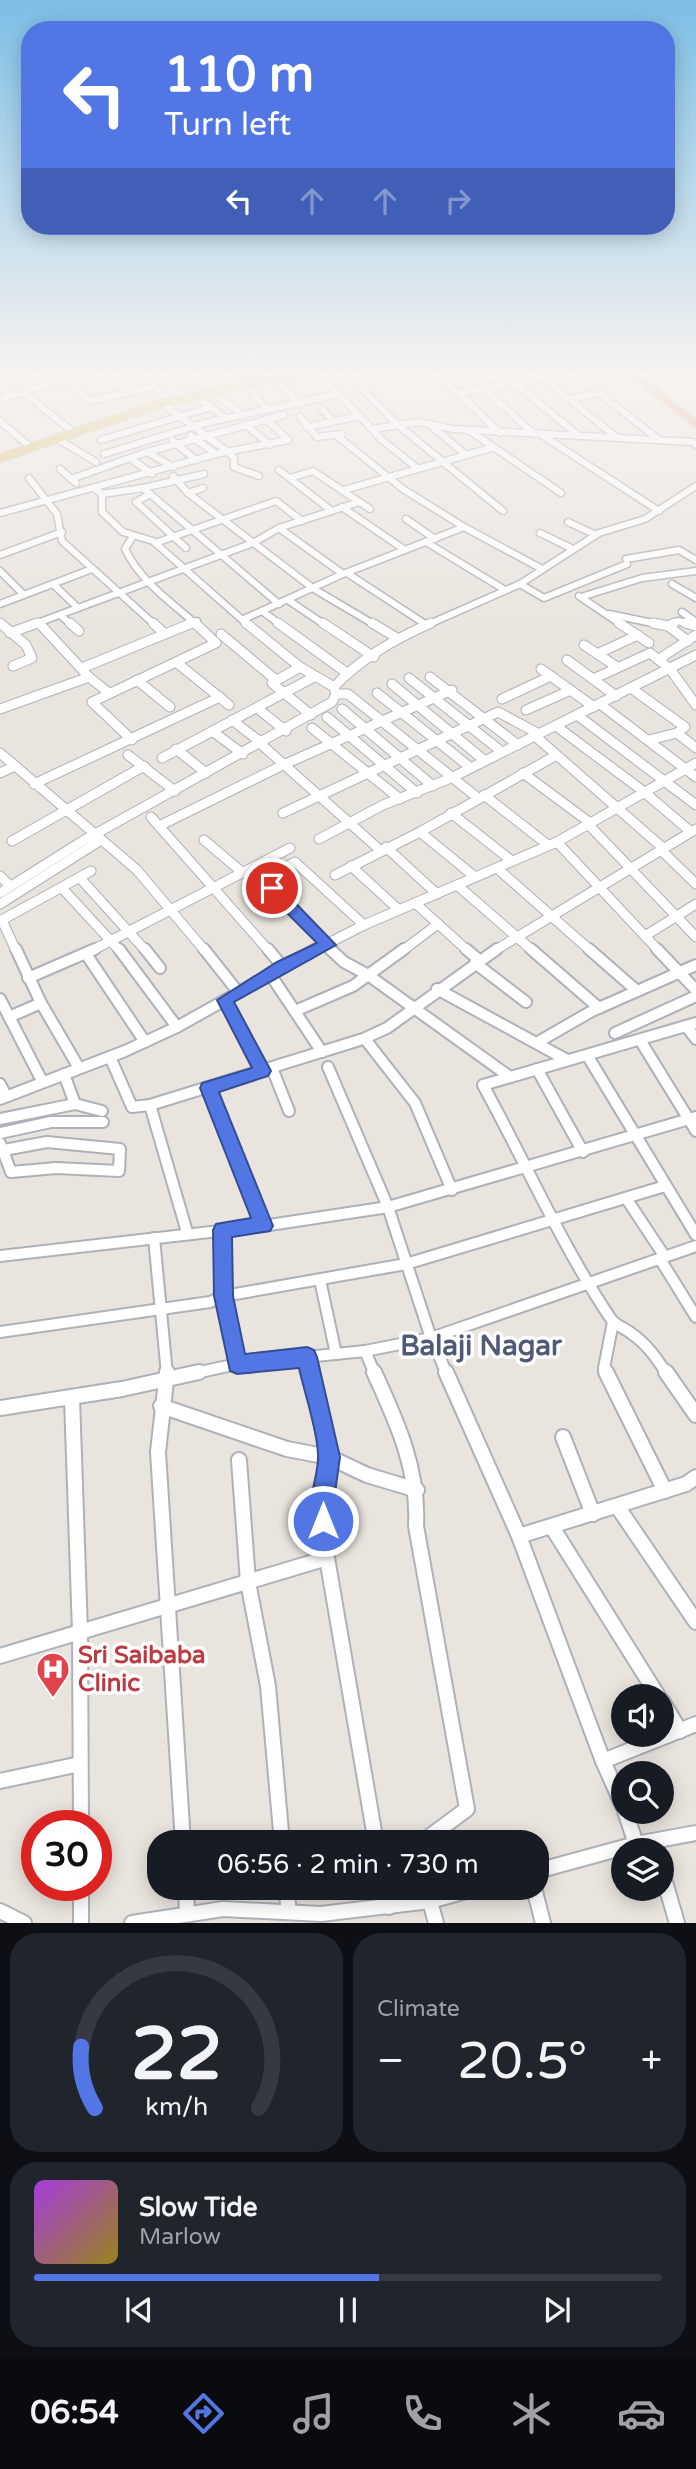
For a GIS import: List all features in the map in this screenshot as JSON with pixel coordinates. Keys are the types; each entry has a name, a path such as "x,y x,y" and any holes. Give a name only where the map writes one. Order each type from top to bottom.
{"street":[{"path":"71,479 117,463"},
{"path":"137,463 152,474"},
{"path":"166,463 173,467"},
{"path":"1,512 188,463"},
{"path":"234,463 234,467 259,476"},
{"path":"372,463 388,477 464,527 542,569"},
{"path":"410,463 416,468"},
{"path":"344,490 434,463"},
{"path":"442,463 503,511"},
{"path":"514,463 561,493"},
{"path":"583,463 659,511"},
{"path":"61,469 84,491"},
{"path":"279,470 332,511"},
{"path":"290,478 313,471 370,509"},
{"path":"94,488 102,494 110,495 204,474"},
{"path":"29,478 50,500 63,525 62,541 164,634"},
{"path":"176,480 188,493 314,589 397,638"},
{"path":"0,893 206,772 262,745 332,702 335,690 347,673 374,657 397,638 520,584 596,535 659,511 696,486"},
{"path":"143,488 279,604"},
{"path":"188,493 204,488"},
{"path":"102,494 102,512 133,536 156,543 244,619 242,620 300,667 335,690 348,695 383,720 451,778 553,843 597,885 696,990"},
{"path":"150,494 136,502 186,548"},
{"path":"156,543 276,501 302,521"},
{"path":"6,633 253,542 279,528 359,502"},
{"path":"342,507 405,550"},
{"path":"406,519 435,538"},
{"path":"568,522 596,535"},
{"path":"244,619 345,573 464,527"},
{"path":"279,528 425,624"},
{"path":"0,555 62,532"},
{"path":"540,533 573,550"},
{"path":"132,740 92,702 216,643 197,621 131,565 125,549 133,536"},
{"path":"426,542 505,590"},
{"path":"520,584 544,598 568,593 602,572 626,562 679,550 696,559"},
{"path":"0,604 92,569"},
{"path":"581,597 642,578 696,571"},
{"path":"1,574 24,595"},
{"path":"53,584 78,608"},
{"path":"672,584 696,598"},
{"path":"568,593 581,597 649,643"},
{"path":"288,600 374,657"},
{"path":"262,611 347,673"},
{"path":"682,612 696,624"},
{"path":"605,613 668,626 688,641"},
{"path":"632,618 647,614"},
{"path":"60,615 79,631"},
{"path":"82,668 197,621"},
{"path":"668,626 678,621 696,624"},
{"path":"0,623 6,633 26,645 32,658 13,666"},
{"path":"39,623 89,677 109,693"},
{"path":"256,632 275,623"},
{"path":"597,654 657,624"},
{"path":"221,634 276,680"},
{"path":"659,659 696,635"},
{"path":"584,645 617,667"},
{"path":"593,679 650,653 670,669 696,705"},
{"path":"319,839 400,799 451,778 696,655"},
{"path":"566,660 616,696"},
{"path":"685,661 696,668"},
{"path":"176,662 229,705"},
{"path":"300,667 272,683 311,715"},
{"path":"541,668 649,740 696,777"},
{"path":"502,699 551,676"},
{"path":"0,709 89,677"},
{"path":"162,758 314,677"},
{"path":"430,677 518,744"},
{"path":"409,678 502,752"},
{"path":"137,680 170,707"},
{"path":"392,684 485,761"},
{"path":"631,688 685,727 677,733 649,740"},
{"path":"526,710 571,690"},
{"path":"161,825 283,765 449,691"},
{"path":"377,693 471,768"},
{"path":"34,783 220,698"},
{"path":"257,708 286,731"},
{"path":"342,709 401,756 433,786"},
{"path":"283,813 318,794 498,712 537,735 555,756 616,807 696,884"},
{"path":"577,715 696,806"},
{"path":"327,717 417,793"},
{"path":"232,720 437,894"},
{"path":"110,1057 132,1107 150,1105 365,1039 387,1028 437,989 516,936 597,885 693,830 556,726"},
{"path":"313,727 400,799"},
{"path":"212,730 243,754"},
{"path":"677,733 696,748"},
{"path":"176,749 206,772"},
{"path":"0,753 63,810 137,870 172,908 238,992"},
{"path":"128,755 175,791"},
{"path":"335,875 420,832 555,756"},
{"path":"0,1084 3,1098 145,1042 177,1027 282,966 364,925 553,843 696,763"},
{"path":"0,772 15,766"},
{"path":"12,841 144,766"},
{"path":"523,774 588,822 696,937"},
{"path":"452,813 512,861"},
{"path":"151,817 216,887 282,966"},
{"path":"420,832 475,877"},
{"path":"0,904 97,837"},
{"path":"204,840 263,879 344,962 368,975 510,1077"},
{"path":"28,978 113,941 290,848"},
{"path":"263,879 295,862 364,925"},
{"path":"351,866 399,910"},
{"path":"685,874 696,867"},
{"path":"498,869 638,991"},
{"path":"79,1068 41,1003 1,921 91,871"},
{"path":"0,876 10,886"},
{"path":"79,878 131,931 160,968"},
{"path":"457,885 599,1008"},
{"path":"62,888 113,941 177,1027"},
{"path":"415,903 477,962 526,1002"},
{"path":"645,936 696,904"},
{"path":"295,1011 353,986 438,924"},
{"path":"86,954 145,1042"},
{"path":"538,1042 599,1008 696,965"},
{"path":"270,974 322,1052"},
{"path":"437,989 567,1060"},
{"path":"615,1033 696,996"},
{"path":"0,999 42,1082"},
{"path":"225,1000 289,1111"},
{"path":"9,1017 41,1003"},
{"path":"696,1039 691,1024 483,1085 529,1168 553,1222 613,1322 634,1334 650,1350 696,1415"},
{"path":"365,1039 386,1062 415,1103 452,1190"},
{"path":"640,1040 692,1118 696,1131"},
{"path":"587,1055 696,1235"},
{"path":"328,1067 388,1207 431,1338 519,1536 611,1779"},
{"path":"537,1069 583,1152"},
{"path":"64,1074 75,1104"},
{"path":"208,1088 263,1226"},
{"path":"0,1119 75,1104 102,1117 29,1123 0,1133"},
{"path":"150,1105 187,1232"},
{"path":"0,1256 187,1232 263,1226 388,1207 529,1168 692,1118"},
{"path":"47,1142 120,1149 119,1171 56,1168 10,1172 2,1147 47,1142"},
{"path":"0,1332 210,1302 224,1296 407,1264 665,1186"},
{"path":"626,1198 696,1317"},
{"path":"222,1230 224,1296 237,1364"},
{"path":"154,1238 168,1379 161,1406 158,1452 182,1830"},
{"path":"0,1408 72,1398 237,1364 366,1351 431,1338 696,1246"},
{"path":"320,1279 336,1354"},
{"path":"613,1322 604,1368 665,1491"},
{"path":"366,1351 396,1424 419,1502 416,1526 467,1809 439,1830"},
{"path":"307,1357 329,1457 320,1502 327,1558 374,1830"},
{"path":"72,1398 80,1632 81,1810"},
{"path":"161,1406 287,1449 329,1457 368,1475 416,1490"},
{"path":"564,1437 593,1514"},
{"path":"239,1460 248,1582 268,1686 281,1830"},
{"path":"519,1536 695,1480"},
{"path":"617,1506 696,1622"},
{"path":"552,1527 650,1684"},
{"path":"0,1656 327,1558"},
{"path":"674,1721 680,1731"},
{"path":"603,1761 696,1724"},
{"path":"0,1781 80,1764"},
{"path":"674,1838 696,1833"},
{"path":"549,1868 611,1854"},
{"path":"186,1900 187,1914"},
{"path":"288,1900 289,1912"},
{"path":"388,1900 389,1907"},
{"path":"132,1923 223,1909 260,1916 289,1912 323,1919 434,1900"},
{"path":"537,1900 543,1923"},
{"path":"81,1901 81,1923"},
{"path":"430,1901 436,1923"},
{"path":"671,1901 677,1923"},
{"path":"0,1911 24,1923"}],"place":[{"name":"Sri Saibaba Clinic","path":"53,1699"}],"district":[{"name":"Balaji Nagar","path":"481,1346"}],"route":[{"path":"272,888 328,945 282,966 225,1000 262,1071 208,1088 263,1226 222,1230 224,1296 237,1364 307,1357 329,1457 320,1502 323,1521"}]}
